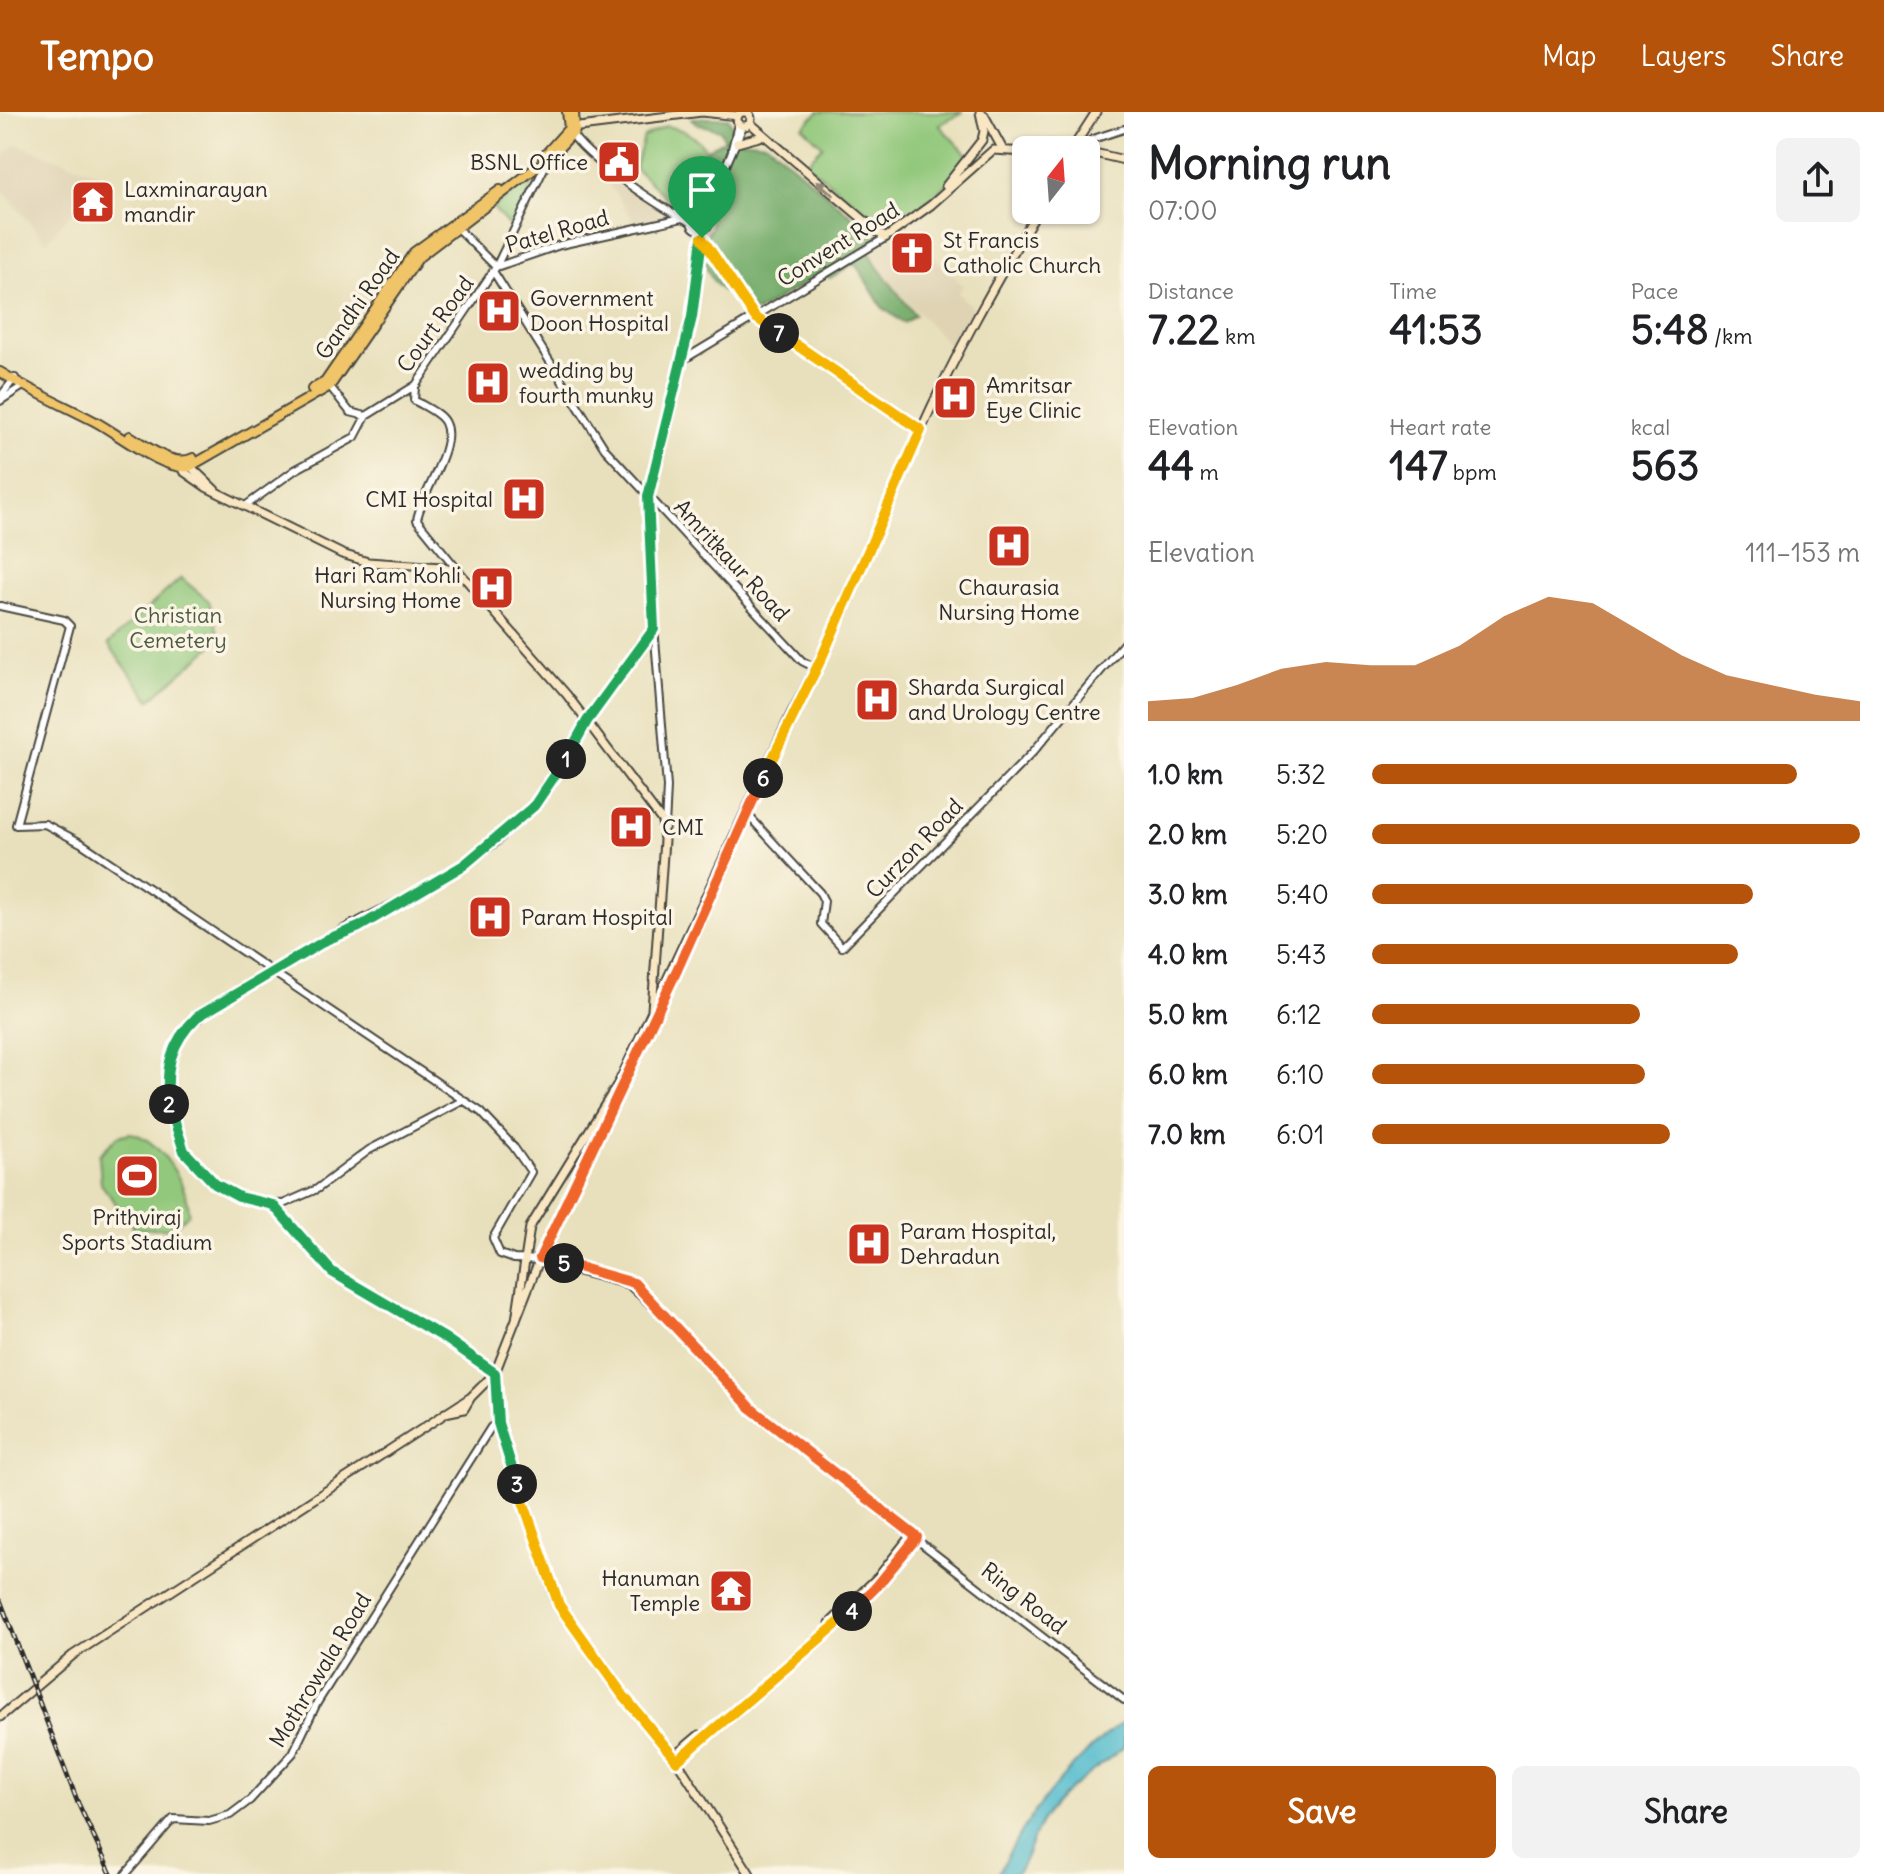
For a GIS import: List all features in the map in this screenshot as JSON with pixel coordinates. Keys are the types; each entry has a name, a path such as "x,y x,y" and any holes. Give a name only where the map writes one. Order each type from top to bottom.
{"main road":[{"path":"567,112 573,130"},
{"path":"573,130 574,112"},
{"path":"573,130 702,112 742,122 765,136 882,236"},
{"path":"742,122 748,112"},
{"path":"981,112 1002,148 1012,150"},
{"name":"Convent Road","path":"882,236 950,182 982,140 981,112"},
{"path":"1084,136 1096,112"},
{"name":"Gandhi Road","path":"184,464 328,384 414,252 550,157 573,130"},
{"name":"Gandhi Road","path":"455,226 543,158 573,130"},
{"path":"734,146 756,135 765,136"},
{"name":"Convent Road","path":"882,236 931,205 993,150 1002,148"},
{"path":"1100,153 1124,160"},
{"path":"0,1717 73,1655 445,1413 464,1409 471,1397 495,1373 539,1259 816,668 921,430 987,298 1030,224"},
{"path":"0,370 23,386 94,421 146,453 184,464"},
{"path":"14,379 184,464 215,490 356,559 442,567 461,574 587,721 657,814 665,830 653,1017 583,1145 530,1227 516,1320"},
{"path":"495,1373 498,1423 554,1596 622,1694 675,1759 750,1874"},
{"path":"675,1759 872,1592 915,1535"}],"street":[{"path":"699,230 708,224 705,214 742,122"},
{"path":"1100,137 1124,129"},
{"path":"573,130 587,147 670,212 691,219 699,212 705,214"},
{"name":"Court Road","path":"248,504 295,470 355,437 366,416 416,385 494,269 550,157"},
{"path":"626,177 691,219 755,317 921,430"},
{"path":"669,222 670,212"},
{"name":"Patel Road","path":"455,226 494,269 560,245 682,218"},
{"name":"Convent Road","path":"683,360 882,236"},
{"path":"665,830 667,787 654,629 648,497 683,360 702,238"},
{"name":"Amritkaur Road","path":"494,269 604,447 802,661 816,668"},
{"path":"0,399 14,379"},
{"path":"328,384 350,412 366,416"},
{"path":"416,385 414,400 441,418 446,429 443,453 417,520 461,574"},
{"path":"0,399 23,386"},
{"path":"0,606 64,620 70,628 16,825 45,824 59,829 464,1100 498,1129 530,1168 525,1186 493,1238 500,1254 523,1259"},
{"path":"464,1100 369,1150 304,1196 273,1205 247,1200 222,1189 190,1159 176,1134 167,1075 172,1050 192,1022 328,939 445,878 513,826 541,797 587,721 654,629"},
{"name":"Curzon Road","path":"747,814 820,893 824,901 821,924 842,947 1033,752 1124,643"},
{"path":"273,1205 332,1272 445,1338 495,1373"},
{"name":"Ring Road","path":"523,1259 539,1259 634,1283 753,1410 1123,1699"},
{"name":"Mothrowala Road","path":"126,1874 173,1819 209,1821 230,1815 250,1800 293,1753 317,1703 491,1427 498,1423"}],"shaded area":[{"path":"16,144 106,176 46,242 0,187 0,159"},
{"path":"590,157 666,212 667,219 636,224"},
{"path":"908,227 963,286 958,293 975,310 955,351 896,289 871,251"}],"green space":[{"path":"818,112 963,112 939,125 973,161 902,224 883,226 806,163 823,146 803,127"},
{"path":"691,118 728,118 739,140 767,143 878,239 866,245 877,266 915,315 904,323 882,307 855,263 830,278 819,274 757,312 721,289 709,273 704,252 706,236 711,228 711,209 721,184 707,149 725,140 720,130 695,123"},
{"path":"666,126 694,137 710,157 711,182 697,208 676,208 635,168 644,137"},
{"path":"540,170 512,230 493,208"},
{"name":"Christian Cemetery","path":"181,578 209,601 220,639 150,700 108,644"},
{"name":"Prithviraj Sports Stadium","path":"130,1133 141,1136 161,1153 184,1190 189,1214 172,1228 135,1229 101,1184 99,1155 118,1136"}],"water":[{"path":"1124,1721 1124,1747 1052,1808 1040,1824 1016,1874 998,1874 1023,1830 1052,1790 1085,1754"}],"railway":[{"path":"0,1600 78,1803 111,1874"}],"place":[{"name":"BSNL Office","path":"619,162"},
{"name":"Laxminarayan mandir","path":"93,202"},
{"name":"St Francis Catholic Church","path":"912,253"},
{"name":"Government Doon Hospital","path":"499,311"},
{"name":"wedding by fourth munky","path":"488,383"},
{"name":"Amritsar Eye Clinic","path":"955,398"},
{"name":"CMI Hospital","path":"524,499"},
{"name":"Chaurasia Nursing Home","path":"1009,546"},
{"name":"Hari Ram Kohli Nursing Home","path":"492,588"},
{"name":"Sharda Surgical and Urology Centre","path":"877,700"},
{"name":"CMI","path":"631,827"},
{"name":"Param Hospital","path":"490,917"},
{"name":"Prithviraj Sports Stadium","path":"137,1176"},
{"name":"Param Hospital, Dehradun","path":"869,1244"},
{"name":"Hanuman Temple","path":"731,1591"}],"route":[{"path":"702,238 755,317 921,430 822,657 790,716 677,970 540,1258 634,1283 753,1410 917,1537 872,1592 677,1761 622,1694 554,1596 498,1423 495,1373 445,1338 332,1272 299,1239 273,1205 239,1197 222,1189 205,1175 179,1141 171,1113 167,1075 169,1059 177,1042 203,1012 328,939 359,927 445,878 495,843 541,797 562,767 587,721 654,629 648,497 692,317 702,238"}]}
